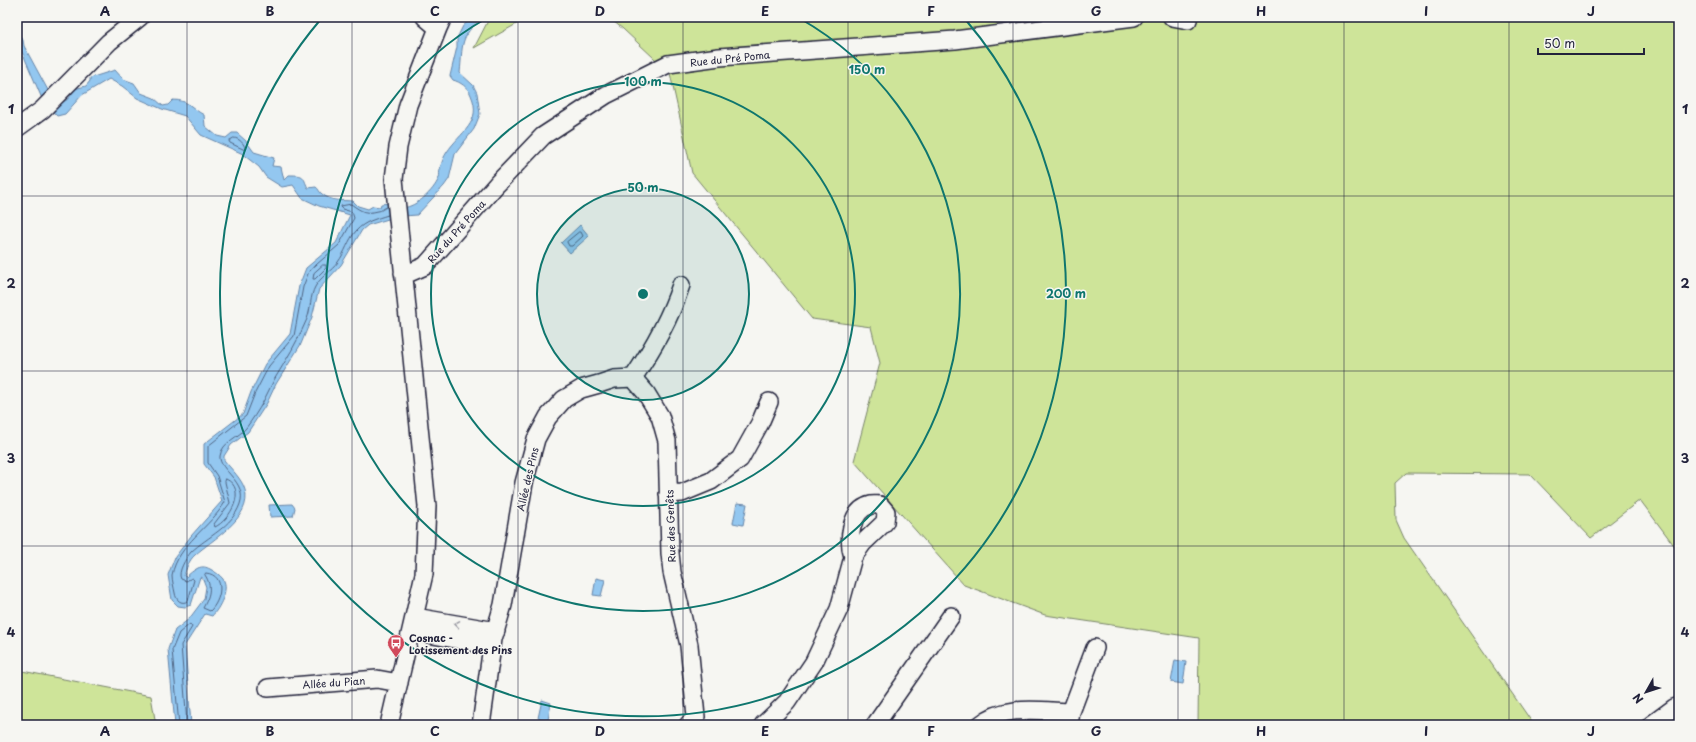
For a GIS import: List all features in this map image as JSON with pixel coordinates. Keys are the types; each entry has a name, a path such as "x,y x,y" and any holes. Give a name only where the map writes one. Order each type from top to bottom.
{"street":[{"path":"17,128 42,110 109,42 140,17"},
{"name":"Rue du Pré Poma","path":"403,273 424,266 497,184 543,136 606,95 668,64 719,57 955,40 1134,17"},
{"path":"389,725 414,624 424,574 427,506 394,179 398,147 408,105 435,21"},
{"path":"633,378 653,348 674,308 681,285"},
{"name":"Rue des Genêts","path":"633,378 646,393 660,416 666,441 670,553 672,572 689,645 694,722"},
{"name":"Allée des Pins","path":"480,725 494,639 503,605 524,483 539,433 548,417 564,400 581,389 614,380 633,378"},
{"path":"668,494 682,493 711,481 740,459 760,423 769,402"},
{"path":"763,725 787,702 814,662 839,609 853,557"},
{"path":"875,725 951,616"},
{"path":"414,624 494,639"},
{"path":"980,725 989,717 1015,711 1070,718 1095,648"},
{"name":"Allée du Pian","path":"268,688 377,679 399,683"},
{"path":"1651,725 1679,706"}],"green space":[{"path":"490,17 529,17 474,48"},
{"path":"608,17 1679,17 1679,552 1640,500 1591,538 1530,474 1406,473 1395,483 1396,520 1404,538 1534,725 1198,725 1199,638 1045,615 964,585 854,461 880,363 871,327 812,319 692,173 670,73"},
{"path":"17,670 151,696 156,725 17,725"},
{"path":"1679,716 1679,725 1663,725"}],"water":[{"path":"473,17 482,17 466,36 462,48 460,73 473,85 477,93 480,114 474,129 455,154 449,179 444,186 417,215 404,216 403,208 408,207 424,198 433,188 439,178 440,167 446,154 472,120 474,105 470,92 464,85 453,80 450,76 457,47 457,38 463,26"},
{"path":"17,32 23,40 24,46 50,94 61,102 66,101 69,98 74,89 86,86 90,81 90,78 115,70 123,79 134,83 141,93 154,98 163,106 168,105 173,100 178,100 190,105 204,115 205,126 217,136 226,138 232,133 237,133 246,141 254,152 274,158 272,166 281,167 284,180 289,175 301,176 303,177 308,188 316,187 326,197 337,200 353,201 358,206 368,209 373,206 380,207 381,204 389,203 395,217 368,225 362,230 341,265 319,289 312,317 301,344 276,384 267,403 248,432 231,445 224,456 224,460 244,486 246,500 243,510 237,519 191,559 184,576 186,577 198,568 206,567 219,575 225,583 223,599 215,613 212,616 205,614 185,645 191,725 175,725 168,649 175,630 189,619 204,599 206,587 203,579 200,577 191,605 185,607 178,606 172,600 168,575 175,557 191,536 222,501 214,477 204,464 204,444 243,414 251,392 265,364 290,334 299,286 306,268 336,243 350,215 319,206 302,198 293,185 282,187 266,177 259,167 241,153 201,135 185,116 162,109 137,98 122,86 109,79 82,95 65,114 57,116 43,101 20,47 17,39"},
{"path":"580,225 589,236 570,253 561,243"},
{"path":"737,503 747,504 743,525 733,523"},
{"path":"292,504 295,508 293,516 270,517 269,505"},
{"path":"596,578 605,580 601,596 593,595"},
{"path":"1175,660 1186,662 1183,684 1171,682"},
{"path":"542,700 551,703 548,720 538,718"}],"place":[{"name":"Cosnac - Lotissement des Pins","path":"396,658"}]}
